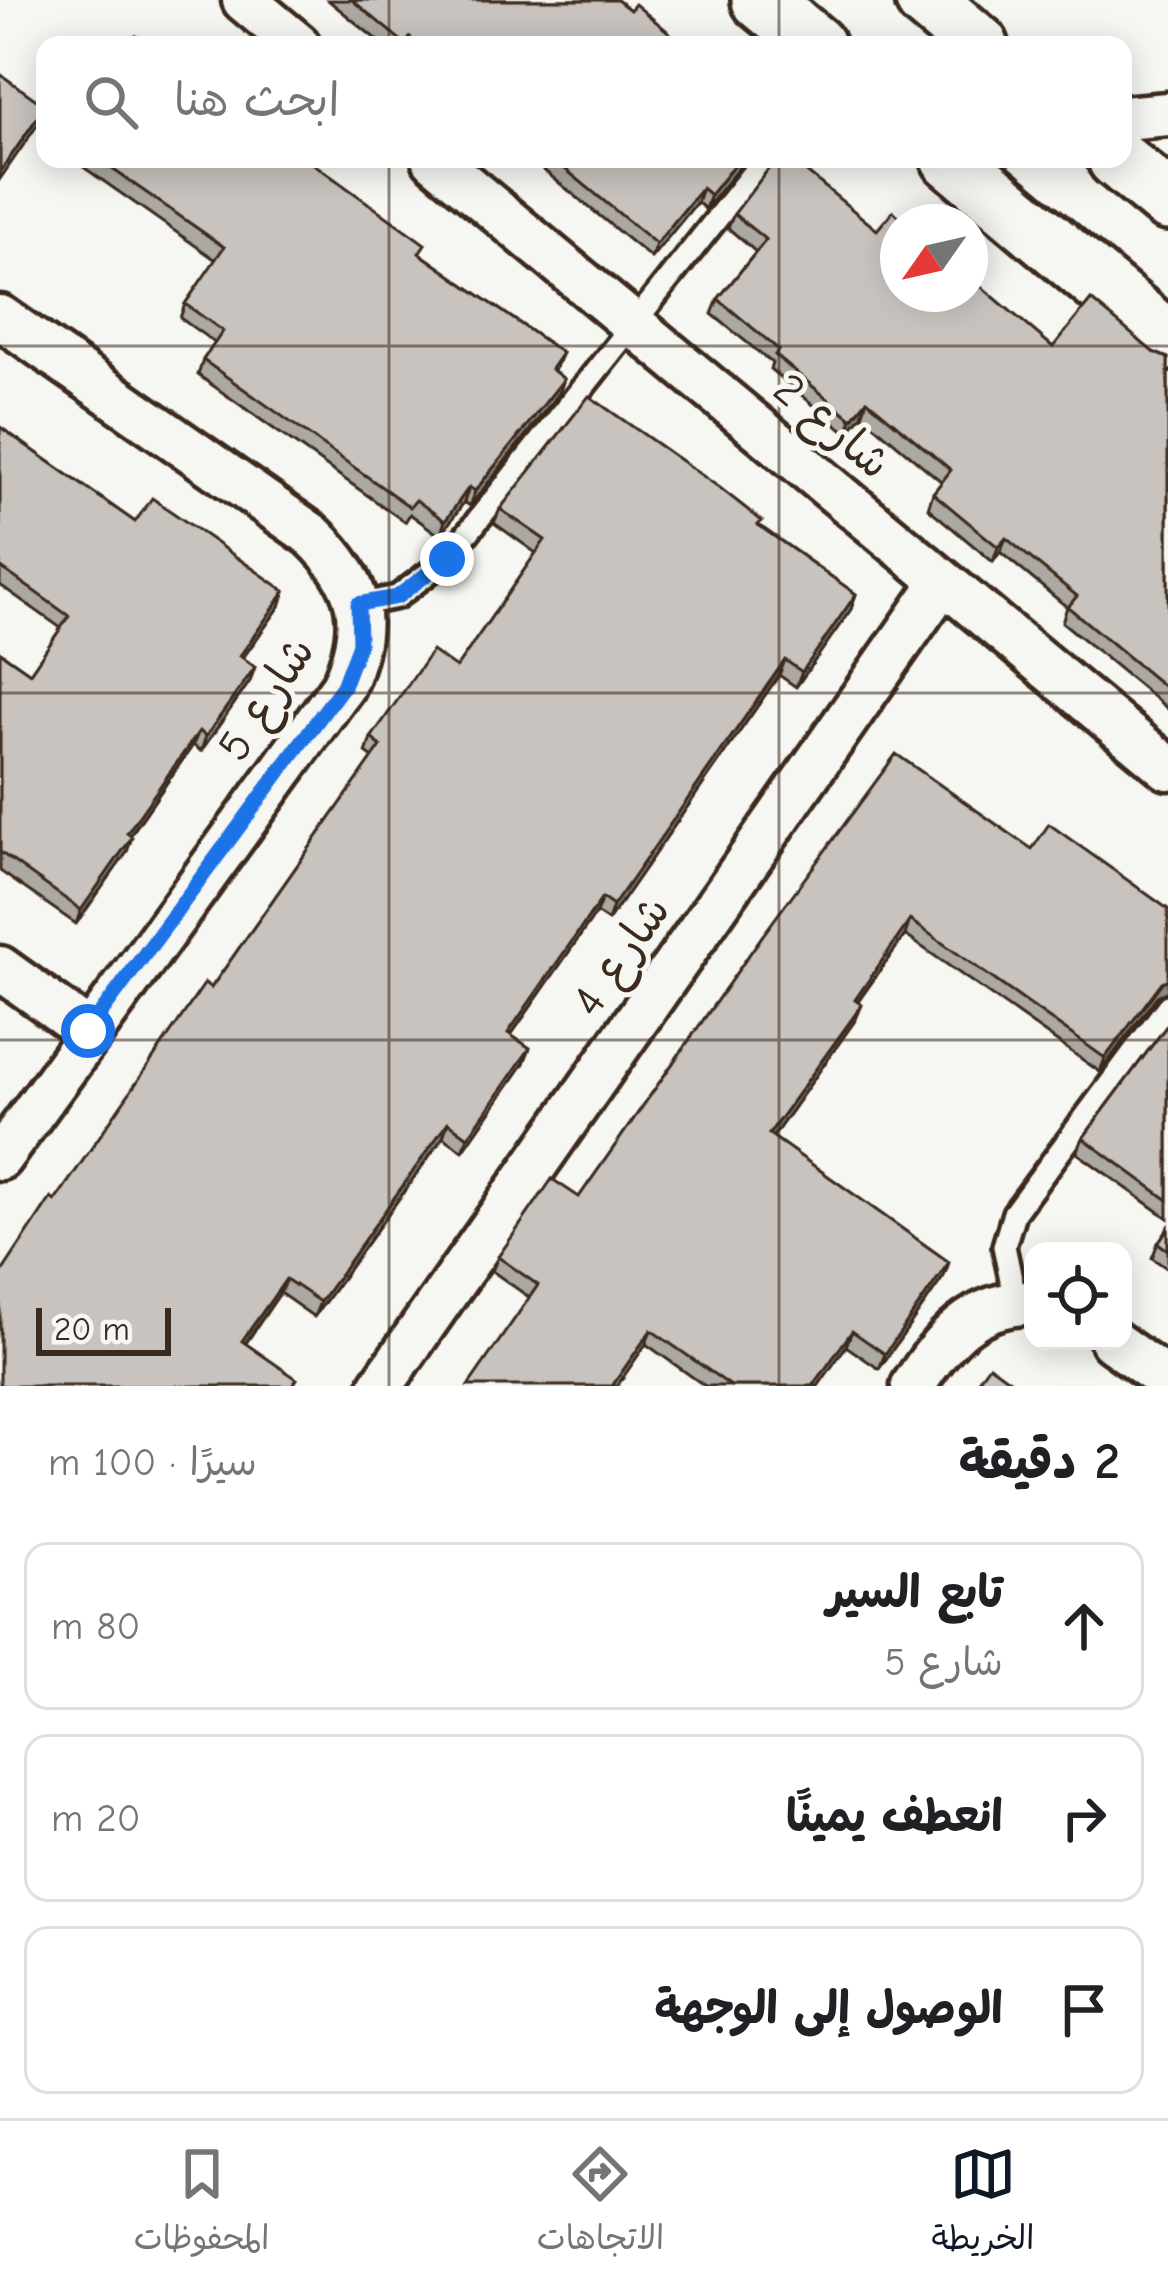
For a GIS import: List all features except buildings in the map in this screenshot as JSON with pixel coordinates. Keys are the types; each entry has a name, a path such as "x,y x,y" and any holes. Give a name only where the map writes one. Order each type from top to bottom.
{"main road":[{"path":"761,0 804,36"},
{"path":"925,0 968,36"},
{"path":"961,168 1168,340"},
{"path":"1128,168 1168,201"}],"street":[{"path":"244,0 287,36"},
{"path":"1132,117 1168,114"},
{"name":"شارع 2","path":"445,168 1168,768"},
{"name":"شارع 5","path":"0,317 312,535 341,568 358,604 359,644 343,686 0,1158"},
{"name":"شارع 4","path":"381,1386 942,583"},
{"path":"0,968 88,1031"},
{"path":"913,1386 961,1324 998,1306 1024,1303"},
{"path":"1125,1350 1168,1381"}],"lane":[{"path":"358,604 397,597 447,559 757,168"},
{"path":"1024,1303 1004,1246 1014,1213 1168,1006"}],"route":[{"path":"88,1031 343,686 359,644 358,604 397,597 447,559"}]}
